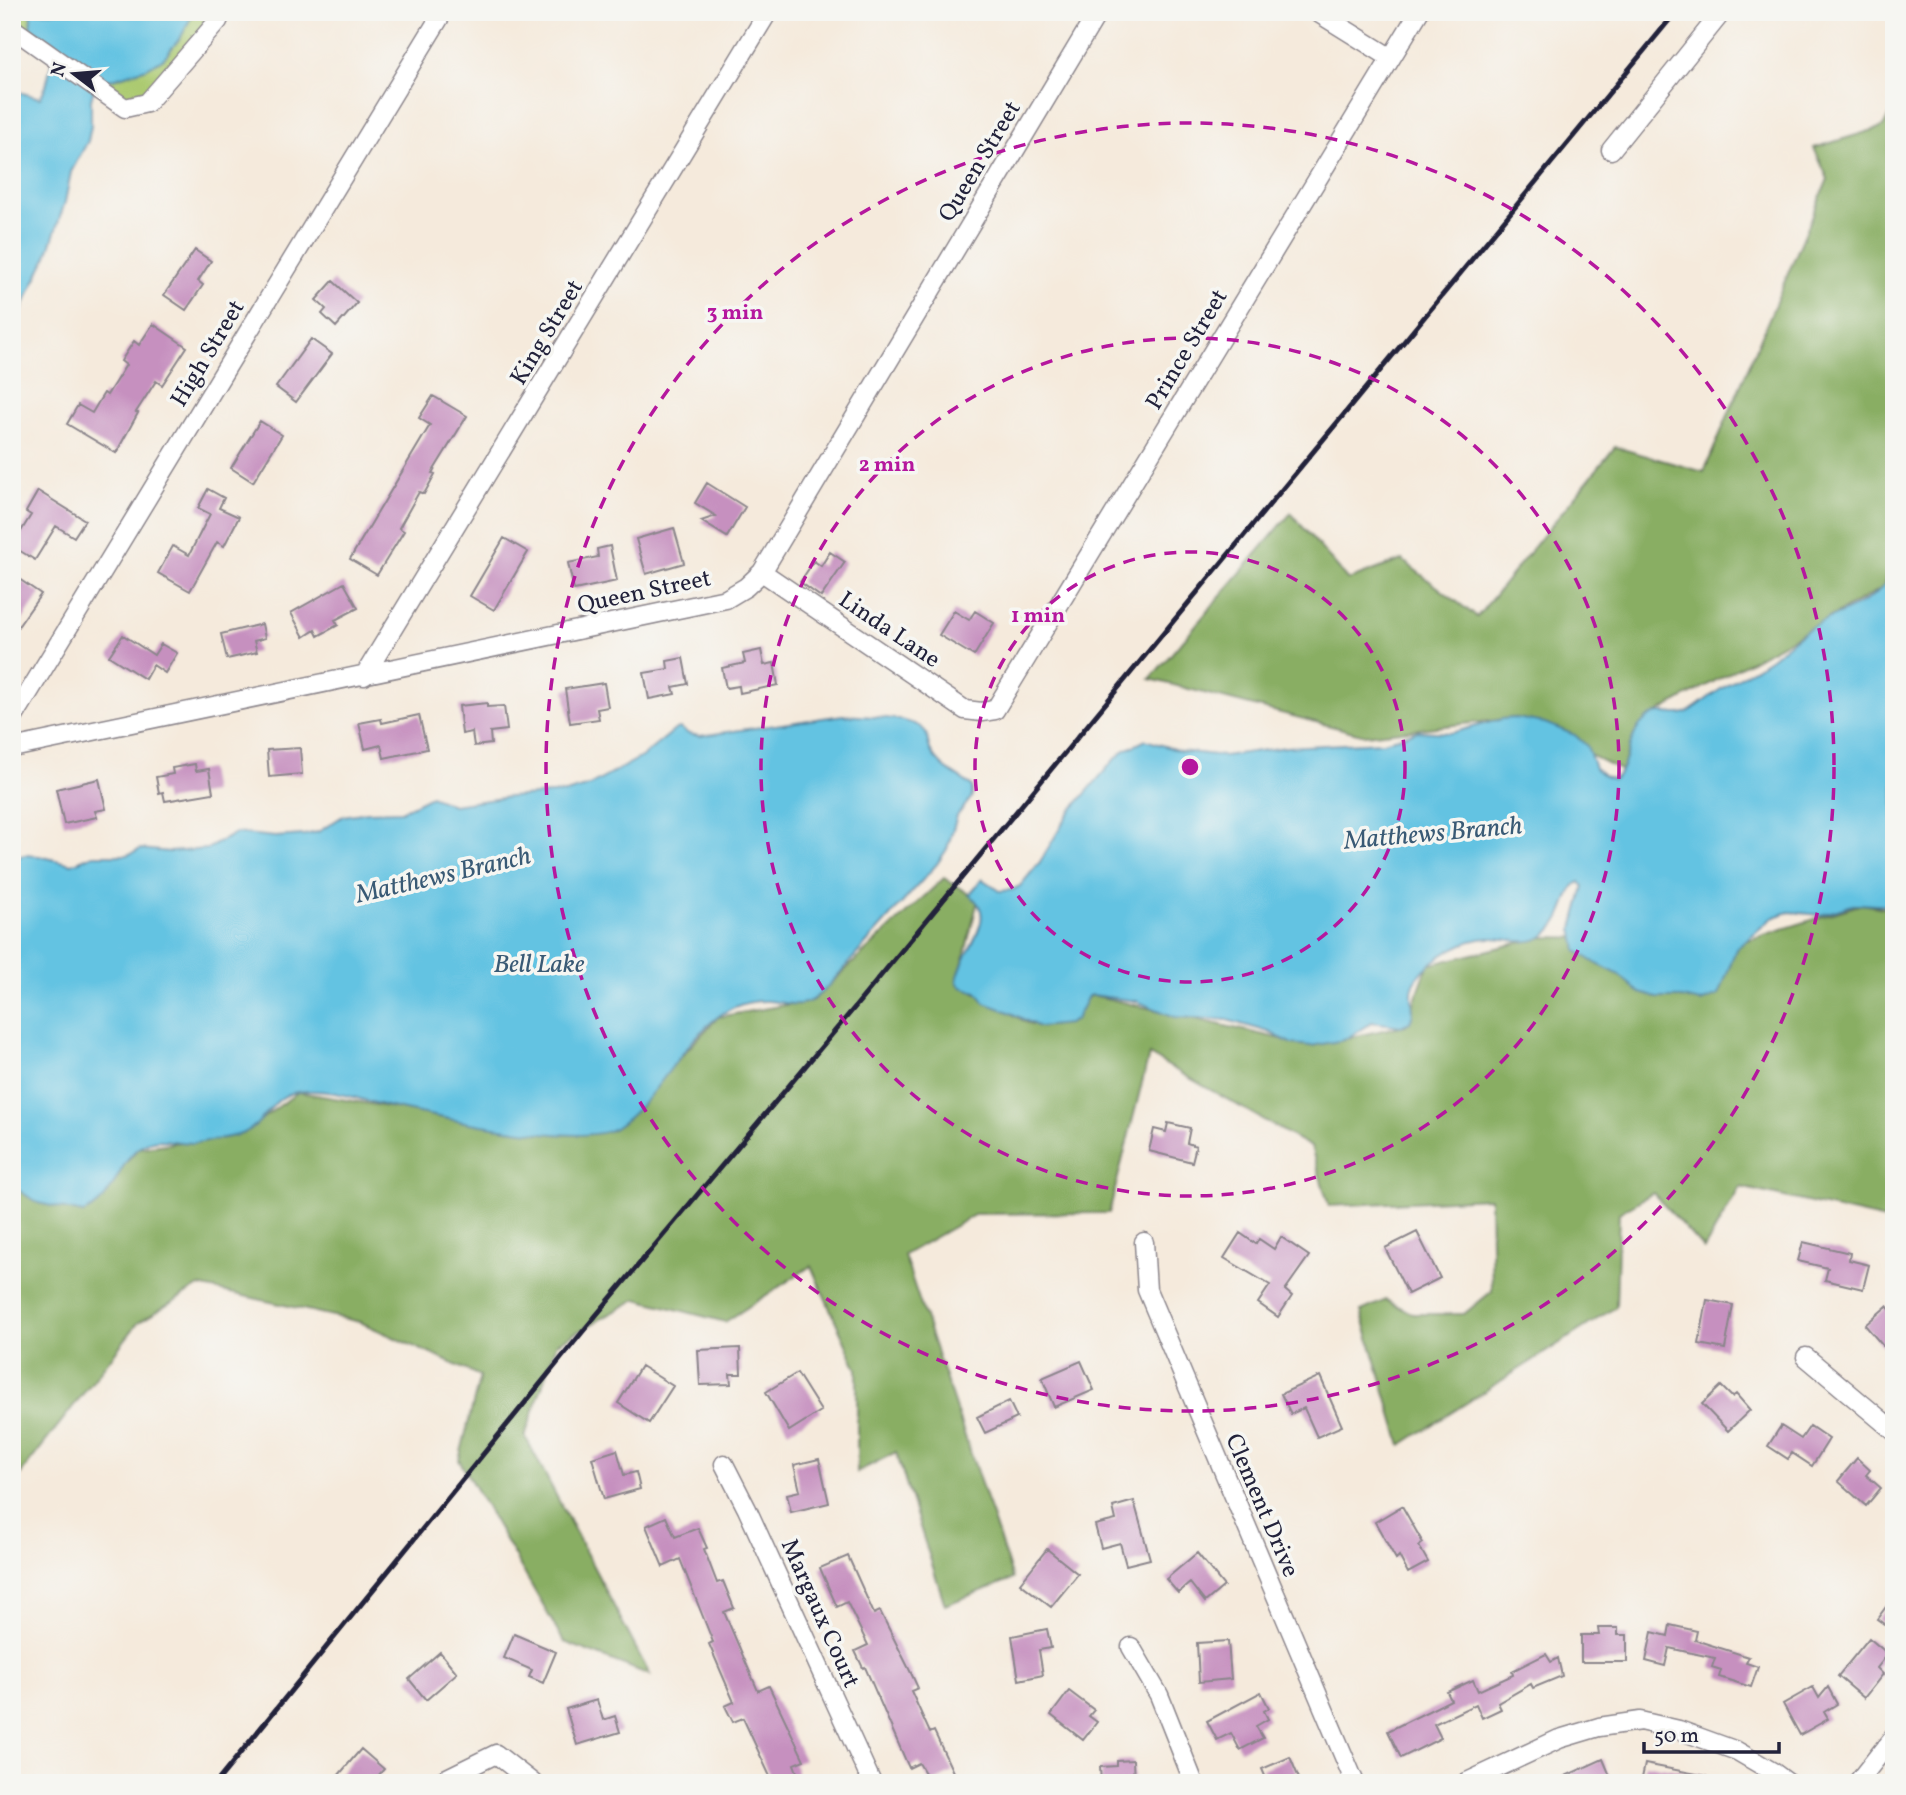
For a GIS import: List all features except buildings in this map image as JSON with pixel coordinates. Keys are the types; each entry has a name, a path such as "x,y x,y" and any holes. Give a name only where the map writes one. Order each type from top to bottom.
{"street":[{"path":"12,28 125,108 147,103 218,21 222,12"},
{"name":"High Street","path":"12,720 443,12"},
{"name":"King Street","path":"364,676 768,12"},
{"name":"Queen Street","path":"12,748 726,599 746,587 762,572 1098,12"},
{"path":"1317,12 1391,58"},
{"name":"Prince Street","path":"995,710 1419,12"},
{"path":"1611,150 1722,12"},
{"name":"Linda Lane","path":"762,572 965,710 995,710"},
{"name":"Clement Drive","path":"1144,1242 1147,1290 1355,1783"},
{"path":"1806,1357 1894,1431"},
{"name":"Margaux Court","path":"724,1464 872,1783"},
{"path":"1131,1647 1159,1695 1194,1783"},
{"path":"1465,1783 1559,1739 1599,1727 1640,1721 1679,1730 1737,1751 1788,1783"},
{"path":"1857,1783 1894,1737"},
{"path":"437,1783 496,1754 533,1783"}],"green space":[{"path":"12,12 222,12 147,103 125,108 12,28"},
{"path":"1894,106 1894,550 1883,588 1646,719 1622,771 1516,718 1365,735 1150,679 1291,513 1348,580 1402,560 1477,617 1615,447 1704,472 1828,179 1814,148 1883,127"},
{"path":"944,878 978,900 958,982 1031,1025 1092,995 1311,1046 1406,1025 1428,965 1542,937 1745,941 1862,904 1894,910 1894,1214 1885,1220 1740,1187 1704,1249 1653,1193 1619,1213 1616,1307 1401,1445 1361,1311 1386,1300 1413,1314 1464,1314 1492,1291 1490,1198 1329,1206 1311,1147 1149,1055 1109,1213 976,1214 904,1255 1013,1579 945,1605 896,1452 857,1472 857,1369 811,1266 725,1322 637,1299 557,1343 525,1436 650,1675 564,1642 459,1460 480,1376 360,1322 199,1286 138,1323 12,1485 12,1177 83,1213 138,1148 243,1133 298,1092 522,1129 613,1129 718,1017 813,1000"}],"water":[{"path":"32,12 194,12 181,37 164,58 147,68 110,80 93,92 88,141 71,172 65,202 47,256 23,306 12,348 12,90 40,98 46,86 56,44 30,27"},
{"name":"Matthews Branch","path":"1894,562 1894,906 1856,904 1821,915 1789,912 1772,918 1736,949 1719,995 1701,1002 1682,998 1657,998 1640,993 1618,974 1577,951 1573,928 1584,887 1580,882 1574,885 1556,924 1539,939 1526,941 1499,938 1472,941 1432,962 1414,983 1410,1022 1401,1026 1372,1022 1344,1040 1311,1046 1292,1044 1269,1032 1227,1020 1175,1017 1136,1001 1092,995 1088,996 1076,1019 1068,1024 1039,1027 985,1003 977,992 961,987 957,982 980,924 978,904 969,895 982,879 1000,891 1020,886 1040,862 1069,813 1113,761 1125,750 1146,740 1180,751 1224,756 1286,747 1384,742 1417,731 1451,733 1502,719 1516,718 1545,723 1575,735 1587,746 1595,768 1604,776 1613,779 1622,769 1634,735 1645,720 1657,714 1690,711 1771,658 1805,631 1871,597 1889,576"},
{"name":"Bell Lake","path":"843,715 898,720 918,725 924,730 935,758 972,787 972,797 957,816 947,849 937,864 818,995 800,1004 749,1002 725,1012 692,1042 643,1104 615,1128 598,1133 572,1135 541,1133 438,1117 333,1093 297,1092 281,1099 252,1129 244,1133 196,1143 159,1140 141,1146 126,1162 102,1200 83,1213 38,1203 12,1186 12,859 24,855 39,856 72,864 93,855 127,855 141,849 170,852 207,849 236,833 275,837 318,832 343,816 401,811 431,796 453,805 566,793 589,786 643,756 676,729 700,736"}],"railway":[{"path":"216,1783 593,1319 855,1007 1676,12"}]}
